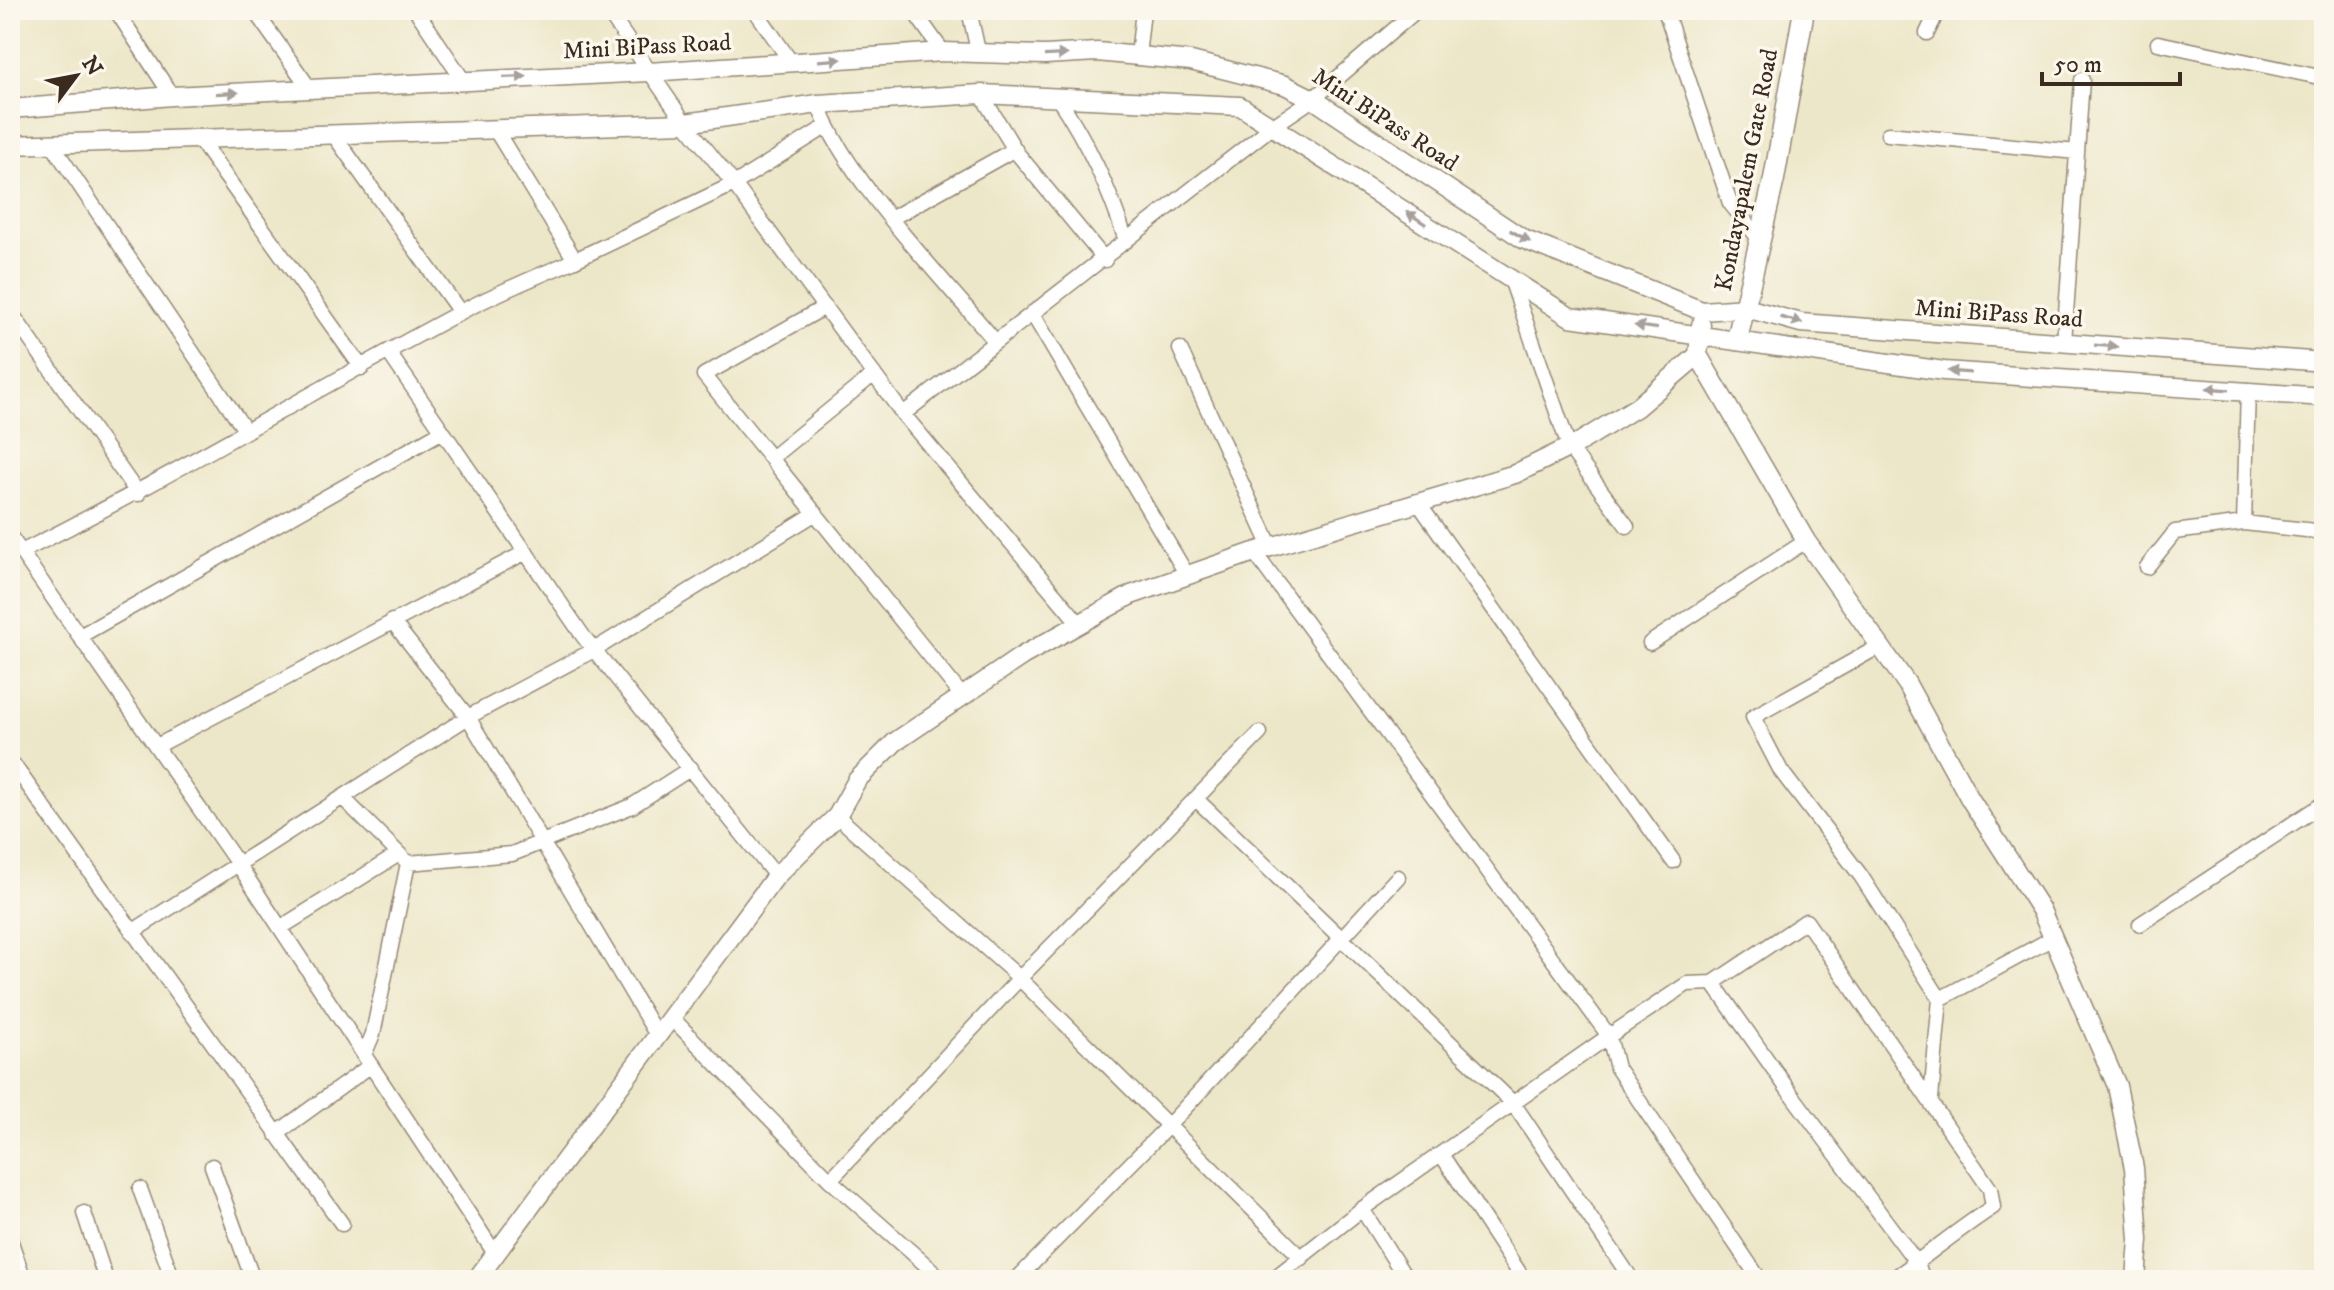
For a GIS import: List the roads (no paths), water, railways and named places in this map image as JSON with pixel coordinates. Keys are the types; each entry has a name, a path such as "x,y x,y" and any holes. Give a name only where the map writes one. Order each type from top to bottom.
{"main road":[{"name":"Kondayapalem Gate Road","path":"1737,340 1793,84 1804,10"}],"street":[{"path":"116,10 172,96"},
{"path":"254,10 310,89"},
{"path":"416,10 463,80"},
{"path":"607,10 685,123 734,184 903,414 1078,622"},
{"path":"755,10 791,62"},
{"path":"913,10 943,52"},
{"path":"969,10 978,51"},
{"path":"1138,56 1143,10"},
{"path":"903,414 1105,260 1273,126 1313,99 1417,10"},
{"path":"1665,10 1730,203 1761,241"},
{"path":"1927,33 1938,10"},
{"path":"2158,43 2324,78"},
{"name":"Mini BiPass Road","path":"10,109 172,96 649,72 943,52 1138,56 1191,61 1285,85 1313,99 1523,239 1702,311 1746,308 1801,323 2324,362"},
{"path":"2064,343 2082,80"},
{"path":"981,94 1015,149 1105,260"},
{"path":"10,145 685,123 818,104 981,94 1240,106 1570,317 1944,371 2324,397"},
{"path":"1058,98 1079,129 1111,194 1126,241"},
{"path":"818,104 827,126 892,218 995,341"},
{"path":"21,552 138,494 245,430 460,312 734,184 827,126"},
{"path":"495,129 575,260"},
{"path":"333,134 460,312"},
{"path":"1888,134 2077,152"},
{"path":"199,139 362,368"},
{"path":"51,143 245,430"},
{"path":"892,218 1015,149"},
{"path":"1511,279 1569,447 1627,526"},
{"path":"825,307 704,375 963,697"},
{"path":"10,311 138,494"},
{"path":"1702,311 1698,355 1806,541 1907,684 1970,799 2041,910 2117,1086 2134,1168 2139,1240 2136,1280"},
{"path":"1032,313 1187,575"},
{"path":"1180,349 1262,549 1609,1036 1617,1068 1760,1280"},
{"path":"389,353 594,650 776,876"},
{"path":"476,1280 776,876 837,816 857,780 895,742 1078,622 1131,595 1262,549 1515,474 1637,407 1698,355"},
{"path":"771,458 874,374"},
{"path":"2244,523 2248,390"},
{"path":"80,636 441,432"},
{"path":"1419,504 1673,861"},
{"path":"132,932 468,717 594,650 816,513"},
{"path":"2147,567 2175,532 2244,523 2324,532"},
{"path":"10,536 238,864 496,1255"},
{"path":"1650,643 1806,541"},
{"path":"157,746 526,552"},
{"path":"392,621 468,717 658,1037"},
{"path":"1880,646 1753,717 1781,771 1861,876 1940,999 1931,1099"},
{"path":"830,1180 1018,980 1260,733"},
{"path":"10,760 342,1224"},
{"path":"280,928 403,858 512,854 632,806 691,768"},
{"path":"343,798 403,858"},
{"path":"1197,800 1513,1103 1632,1280"},
{"path":"2140,924 2324,803"},
{"path":"837,816 1018,980 1302,1258"},
{"path":"276,1134 368,1060 403,858"},
{"path":"1016,1280 1169,1125 1398,877"},
{"path":"1272,1280 1362,1209 1609,1036 1687,984 1713,983 1806,921 1990,1189 1993,1207 1891,1280"},
{"path":"1940,999 2053,938"},
{"path":"1713,983 1917,1263 1923,1280"},
{"path":"672,1018 830,1180 943,1280"},
{"path":"1441,1154 1524,1280"},
{"path":"212,1166 253,1280"},
{"path":"140,1189 173,1280"},
{"path":"1362,1209 1407,1280"},
{"path":"84,1213 106,1280"},
{"path":"10,1239 24,1280"}]}
